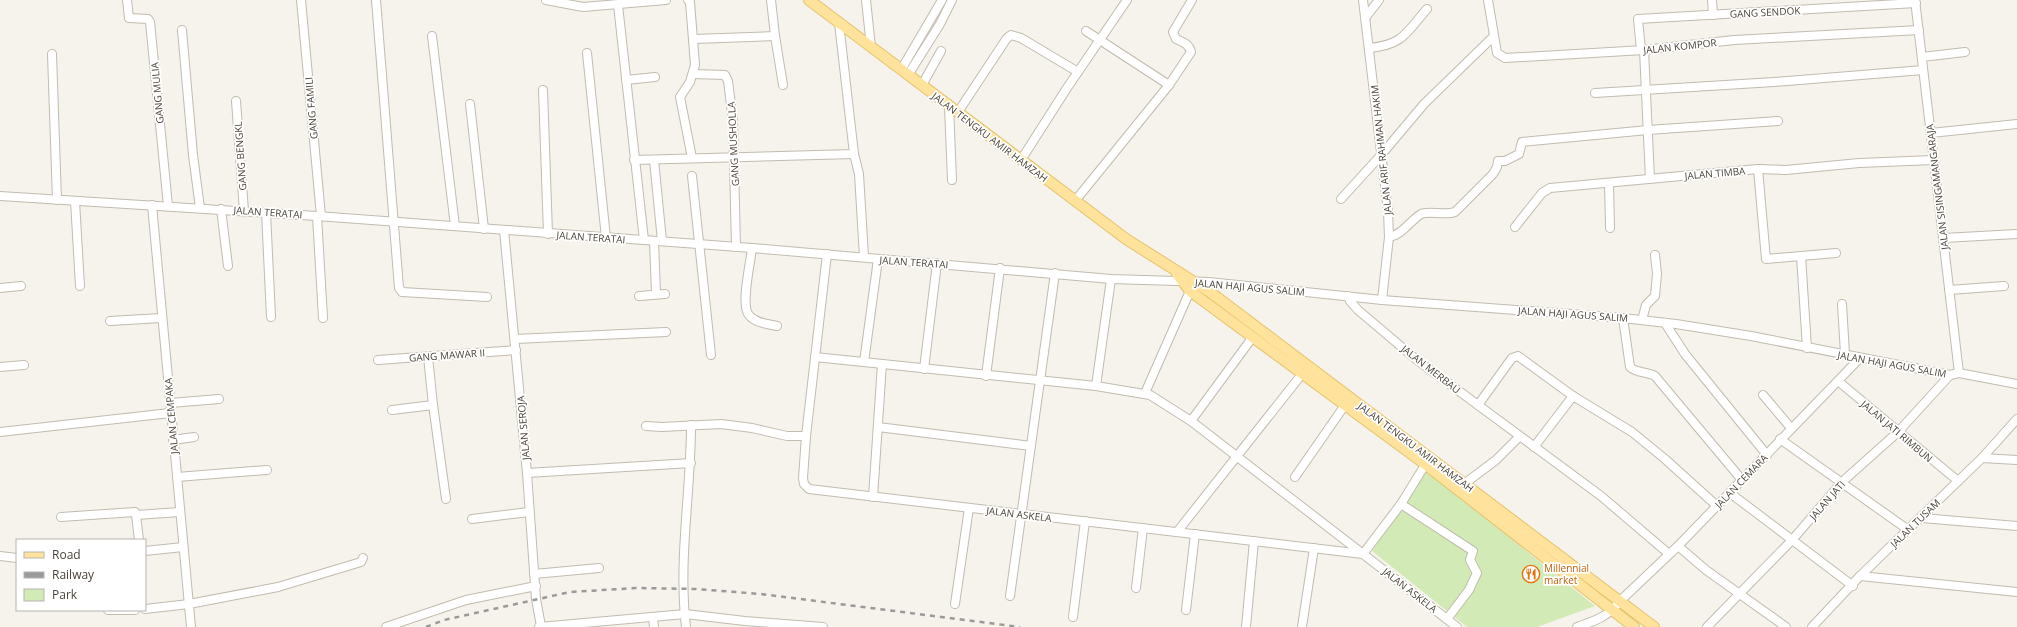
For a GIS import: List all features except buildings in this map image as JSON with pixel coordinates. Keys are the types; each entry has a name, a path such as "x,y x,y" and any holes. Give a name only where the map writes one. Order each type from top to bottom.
{"main road":[{"name":"JALAN TENGKU AMIR HAMZAH","path":"808,0 1126,239 1175,271 1194,281 1428,461 1634,627"},
{"name":"JALAN TENGKU AMIR HAMZAH","path":"1175,271 1190,291 1252,338 1346,405 1464,484 1654,627"}],"street":[{"name":"GANG MULIA","path":"126,0 129,18 148,19 150,22 168,206"},
{"name":"GANG FAMILI","path":"301,0 319,216 323,318"},
{"path":"376,0 395,222 398,278 402,292 487,297"},
{"path":"546,0 583,6 618,5 666,0"},
{"path":"688,0 694,39 695,65 692,74 680,96 692,158"},
{"path":"771,0 783,84"},
{"path":"866,0 871,47"},
{"path":"905,72 942,0"},
{"path":"905,72 940,24 952,0"},
{"path":"1022,160 1078,72 1127,0"},
{"path":"1075,201 1169,85 1191,52 1186,43 1176,39 1173,32 1192,0"},
{"name":"JALAN ARIF RAHMAN HAKIM","path":"1363,0 1388,204 1389,237 1382,300"},
{"path":"1365,18 1379,0"},
{"name":"JALAN KOMPOR","path":"1488,0 1497,53 1504,58 1642,50 1734,40 1919,30"},
{"path":"1712,0 1713,15"},
{"name":"GANG SENDOK","path":"1642,50 1638,19 1915,2"},
{"name":"JALAN SISINGAMANGARAJA","path":"1915,2 1959,373"},
{"path":"618,5 644,240"},
{"path":"1369,48 1389,45 1399,41 1427,10"},
{"path":"839,22 854,154 859,174 864,257"},
{"path":"182,30 193,155 200,208"},
{"path":"1086,32 1101,40 1169,85"},
{"path":"952,180 954,109 1007,38 1011,35 1021,38 1078,72"},
{"path":"432,36 455,226"},
{"path":"694,39 775,36"},
{"path":"1341,199 1382,154 1424,104 1494,36"},
{"path":"1642,50 1647,90 1650,179"},
{"path":"922,85 941,51"},
{"path":"1922,57 1965,52"},
{"path":"586,53 606,238"},
{"path":"52,54 57,200"},
{"path":"1595,93 1923,70"},
{"name":"GANG MUSHOLLA","path":"692,74 725,76 727,78 734,121 736,246"},
{"path":"626,80 655,77"},
{"path":"543,90 548,234"},
{"name":"GANG BENGKL","path":"236,101 244,211"},
{"path":"470,104 484,229"},
{"path":"1389,237 1396,236 1422,213 1428,212 1447,215 1455,212 1493,174 1497,167 1498,160 1505,161 1519,154 1522,142 1648,130 1778,121"},
{"path":"1931,133 2017,124"},
{"path":"634,160 692,158 734,159 854,154"},
{"path":"654,160 658,241 656,294"},
{"name":"JALAN TIMBA","path":"1515,227 1548,189 1758,169 1786,170 1859,163 1934,160"},
{"path":"1758,169 1766,259 1836,253"},
{"path":"692,176 711,356"},
{"path":"1609,183 1610,228"},
{"name":"JALAN TERATAI","path":"0,196 266,212 548,234 736,246 1000,268 1111,279 1182,281"},
{"path":"75,201 80,286"},
{"name":"JALAN CEMPAKA","path":"152,205 170,413 192,627"},
{"path":"221,209 228,266"},
{"path":"266,212 271,317"},
{"name":"JALAN SEROJA","path":"504,230 540,627"},
{"path":"1943,238 2017,234"},
{"path":"752,248 745,301 746,310 749,316 758,322 777,326"},
{"name":"JALAN ASKELA","path":"827,254 806,436 803,478 807,487 873,497 1021,513 1363,554"},
{"path":"1642,320 1646,305 1655,296 1657,274 1655,255"},
{"path":"1801,256 1807,348"},
{"path":"864,362 878,259"},
{"path":"924,369 937,263"},
{"path":"986,376 1000,268"},
{"path":"1010,596 1055,273"},
{"path":"1096,386 1111,279"},
{"name":"JALAN HAJI AGUS SALIM","path":"1182,281 1382,300 1642,320 1750,336 1950,375 1959,373"},
{"path":"0,288 21,286"},
{"path":"1949,290 2004,286"},
{"path":"1145,393 1190,291"},
{"path":"640,296 665,294"},
{"name":"JALAN MERBAU","path":"1348,296 1350,301 1358,310 1417,360 1519,437 1601,496 1669,554"},
{"path":"1842,304 1845,354"},
{"path":"110,322 161,318"},
{"path":"1623,318 1630,368 1655,376 1742,480"},
{"path":"1665,323 1685,354 1767,455"},
{"path":"515,339 666,332"},
{"path":"1191,421 1252,338"},
{"name":"GANG MAWAR II","path":"378,360 516,350"},
{"path":"1478,405 1514,356 1518,356 1573,396 1632,432 1665,459 1717,506"},
{"path":"428,357 446,499"},
{"name":"JALAN ASKELA","path":"815,357 986,376 1096,386 1145,393 1156,398 1191,421 1235,457 1457,627"},
{"name":"JALAN CEMARA","path":"1613,610 1620,601 1678,546 1730,493 1767,455 1780,439 1860,358"},
{"path":"873,497 882,364"},
{"path":"0,367 24,365"},
{"path":"1959,373 2017,384"},
{"path":"1178,532 1235,457 1302,374"},
{"name":"JALAN JATI","path":"1706,627 1793,539 1842,482 1898,432 1950,375"},
{"name":"JALAN JATI RIMBUN","path":"1838,381 1958,481"},
{"path":"1763,395 1791,428"},
{"path":"1534,447 1573,396"},
{"path":"170,403 219,399"},
{"path":"392,410 433,405"},
{"path":"1295,477 1346,405"},
{"path":"0,432 170,413"},
{"name":"JALAN TUSAM","path":"1812,627 1853,586 1860,576 1907,530 1922,518 1982,458 2017,419"},
{"path":"646,426 662,427 721,424 752,428 787,436 806,436"},
{"path":"686,627 683,572 691,464 691,425"},
{"path":"878,427 1031,446"},
{"path":"173,440 194,437"},
{"path":"1464,484 1496,460 1519,437"},
{"path":"1780,439 1907,530"},
{"path":"1982,458 2017,460"},
{"path":"1363,554 1401,504 1428,461"},
{"path":"527,473 691,464"},
{"path":"177,477 266,470"},
{"path":"1730,493 1793,539 1853,586"},
{"path":"1401,504 1473,551 1470,560 1476,573 1469,590 1447,619"},
{"path":"955,604 969,508"},
{"path":"61,517 133,512 136,515 180,512"},
{"path":"472,519 529,512"},
{"path":"136,515 139,539"},
{"path":"1922,518 2017,526"},
{"path":"1073,617 1085,521"},
{"path":"1136,588 1143,528"},
{"path":"1186,610 1194,534"},
{"path":"1246,627 1254,542"},
{"path":"1678,546 1706,570 1786,627"},
{"path":"146,551 183,547"},
{"path":"1302,627 1314,548"},
{"path":"0,556 16,558"},
{"path":"146,609 189,604 278,587 361,562 363,558"},
{"path":"534,574 599,568"},
{"path":"1860,576 2017,592"},
{"path":"386,627 466,600 536,586"},
{"path":"1577,627 1593,622 1613,610"},
{"path":"540,627 623,624 685,614 745,624 822,627"},
{"path":"653,618 654,627"}],"green space":[{"path":"1425,470 1595,606 1537,627 1467,627 1372,551"}],"railway":[{"path":"426,627 444,620 570,592 636,588 696,589 761,594 1020,627"}],"place":[{"name":"Millennial market","path":"1531,574"}]}
